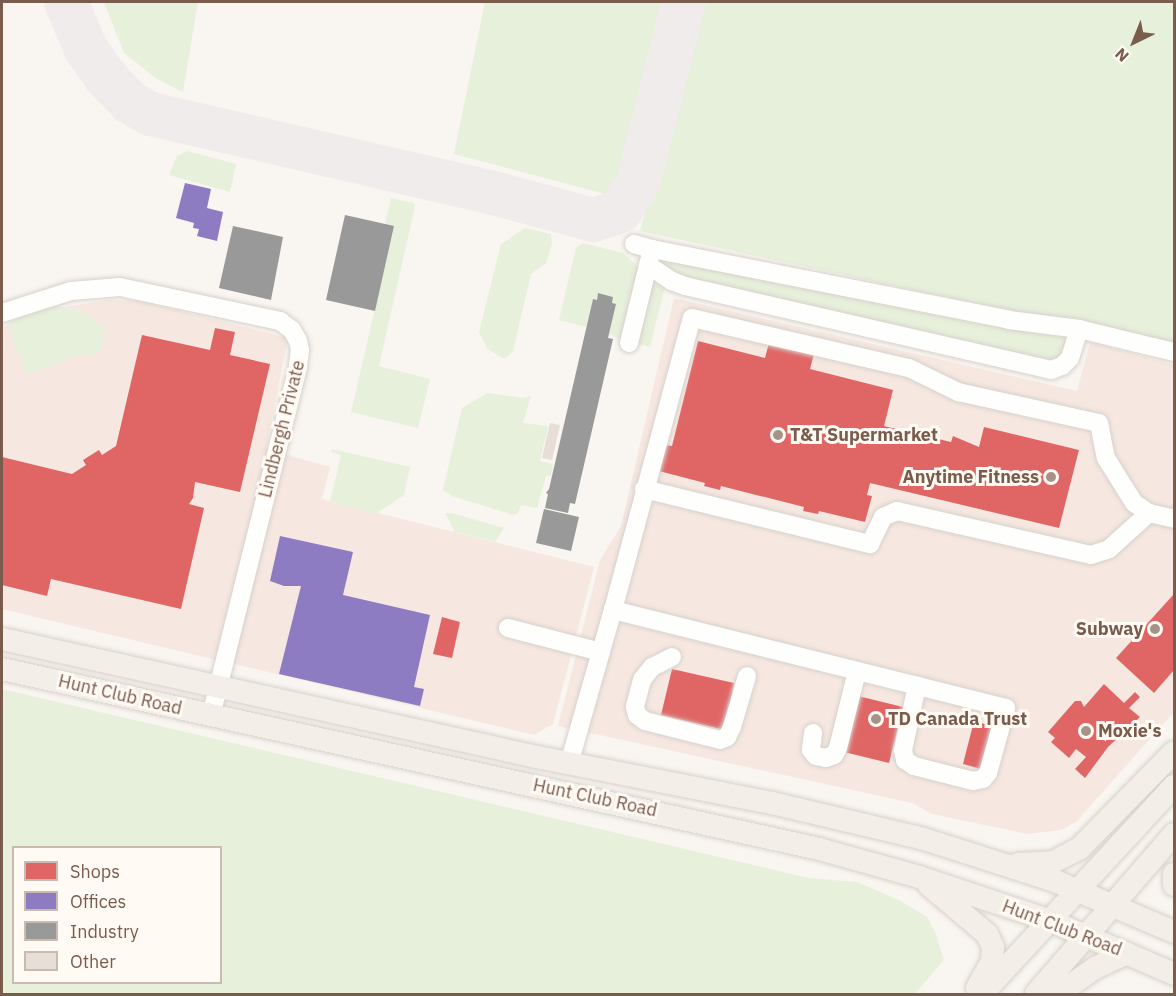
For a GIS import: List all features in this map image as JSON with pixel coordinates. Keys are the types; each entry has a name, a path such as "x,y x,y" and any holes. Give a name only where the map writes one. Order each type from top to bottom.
{"main road":[{"name":"Hunt Club Road","path":"2,639 569,764 772,803 924,839 1005,864 1078,891 1174,932"},
{"name":"Hunt Club Road","path":"2,669 819,849 918,877 1051,921 1174,974"},
{"path":"1005,864 1053,862 1080,849 1174,752"},
{"path":"564,791 569,764"},
{"path":"982,994 1174,786"},
{"path":"1036,994 1174,834"},
{"path":"1174,874 1174,885"},
{"path":"918,877 987,934 993,947 992,961 973,994"},
{"path":"1058,994 1095,968 1127,953"}],"street":[{"path":"645,253 672,281 685,286 1051,370 1062,366 1070,358 1079,329"},
{"path":"645,253 1009,320 1079,329 1174,352"},
{"path":"629,343 645,253"},
{"name":"Lindbergh Private","path":"2,314 71,291 120,287 252,314 280,321 292,330 300,350 298,367 211,716"},
{"path":"569,764 692,318 909,368 958,392 1099,423 1106,458 1134,503 1149,513 1174,519"},
{"path":"644,489 870,544 883,517 897,511 1091,555 1109,549 1149,513"},
{"path":"613,610 1006,708 988,773 983,779 974,781 914,765 905,760 903,750 917,686"},
{"path":"508,628 601,652"},
{"path":"672,657 652,667 642,680 635,707 637,715 645,720 720,740 727,737 732,727 747,676"},
{"path":"813,733 811,750 816,756 826,758 834,755 838,748 857,671"}],"shaded area":[{"path":"674,298 1077,391 1090,342 1174,365 1174,712 1076,822 1061,830 1027,834 932,814 912,803 558,726 600,560 621,526"},
{"path":"108,300 139,301 288,338 266,449 330,467 322,499 594,567 553,724 534,735 2,609 2,327 47,310"}],"green space":[{"path":"104,2 198,2 183,92 157,79 124,53"},
{"path":"485,2 672,2 625,180 605,194 454,154"},
{"path":"698,2 1174,2 1174,346 640,231"},
{"path":"187,151 236,164 230,192 169,175 177,156"},
{"path":"391,198 414,203 415,206 379,366 430,379 418,428 351,412 394,227 385,225"},
{"path":"525,228 551,234 552,244 546,263 531,274 513,351 506,358 502,358 487,348 479,332 501,244"},
{"path":"583,243 623,253 639,268 624,339 609,335 616,305 612,303 613,297 599,293 597,300 593,299 586,327 559,320 576,248"},
{"path":"653,259 728,271 1071,339 1066,354 1053,365 688,283"},
{"path":"649,282 665,286 650,347 634,343"},
{"path":"51,305 88,313 95,324 106,326 101,350 96,354 73,357 27,375 9,330 9,322"},
{"path":"488,393 523,398 531,396 523,423 548,426 540,461 553,464 551,476 546,476 537,508 521,505 518,513 513,515 452,496 443,490 462,408"},
{"path":"332,449 410,467 404,495 377,513 330,502 341,455 331,452"},
{"path":"445,513 504,528 495,542 455,532"},
{"path":"2,689 809,878 857,882 901,901 927,917 935,932 944,960 915,994 2,994"}],"building: Shops":[{"path":"215,328 235,332 230,355 270,364 240,492 195,482 193,498 189,504 204,508 181,609 51,579 47,596 2,585 2,457 72,474 86,465 83,460 99,450 102,455 116,446 142,335 210,350"},
{"name":"T&T Supermarket","path":"770,339 815,350 810,369 893,390 884,426 951,442 953,436 979,447 984,427 1079,450 1059,528 870,483 867,495 872,496 865,522 819,511 818,514 803,511 804,507 721,486 720,490 704,486 705,483 659,471 666,445 672,446 698,341 765,358"},
{"path":"1174,594 1174,670 1154,693 1116,658"},
{"path":"442,617 460,622 452,658 433,654"},
{"path":"672,669 734,683 725,730 661,715"},
{"name":"Moxie's","path":"1104,684 1124,703 1135,692 1140,697 1129,708 1140,717 1108,747 1085,778 1075,769 1086,757 1076,749 1069,758 1051,742 1055,738 1048,732 1075,701 1081,701 1084,707"},
{"name":"TD Canada Trust","path":"858,696 903,707 889,763 844,752"},
{"path":"974,721 992,726 981,769 963,764"}],"building: Offices":[{"path":"185,183 211,189 207,208 223,212 217,241 197,236 199,229 193,228 194,223 176,218"},
{"path":"280,536 353,552 343,595 430,615 414,687 424,689 420,706 279,674 301,586 284,586 270,581"}],"building: Industry":[{"path":"345,215 394,226 375,311 326,300"},
{"path":"233,226 283,237 271,300 219,288"},
{"path":"598,293 613,297 612,303 616,304 608,338 613,339 575,504 570,503 568,513 545,508 548,494 546,493 549,489 593,299 597,300"},
{"path":"544,509 579,517 571,551 536,543"}],"building: Other":[{"path":"550,423 560,425 552,460 542,458"}],"taxiway":[{"path":"66,2 86,49 106,78 131,103 151,114 490,192 594,220 620,211 637,186 684,2"}],"place":[{"name":"T&T Supermarket","path":"778,435"},
{"name":"Anytime Fitness","path":"1051,477"},
{"name":"Subway","path":"1155,629"},
{"name":"TD Canada Trust","path":"876,719"},
{"name":"Moxie's","path":"1086,731"}]}
